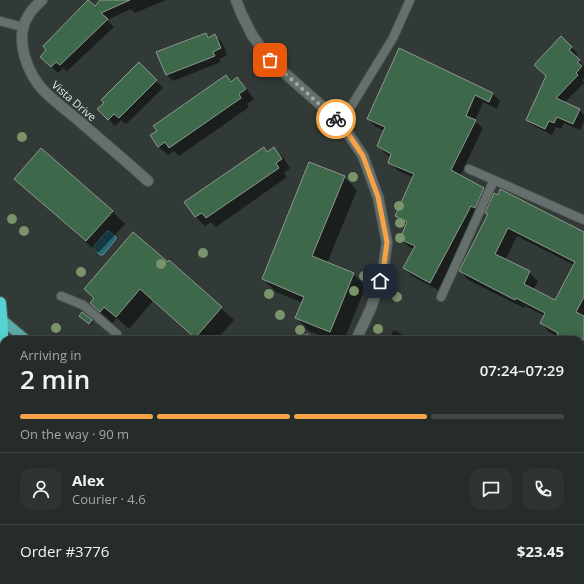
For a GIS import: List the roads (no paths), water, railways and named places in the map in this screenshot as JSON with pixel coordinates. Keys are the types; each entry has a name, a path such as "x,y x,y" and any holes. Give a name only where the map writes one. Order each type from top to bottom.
{"highway":[{"path":"0,303 1,336"}],"main road":[{"path":"1,319 21,336"}],"street":[{"name":"Vista Drive","path":"42,0 32,9 23,27 22,43 28,68 44,91 148,181"},
{"path":"236,0 252,35 270,60 341,123 363,156 378,197 387,242 383,272 371,308 358,336"}],"lane":[{"path":"341,123 393,38 410,0"},
{"path":"0,21 23,27"},
{"path":"469,169 584,220"},
{"path":"441,297 494,180"},
{"path":"61,296 83,305 117,334"}],"water":[{"path":"107,231 116,237 116,239 103,255 100,255 93,247"}]}
